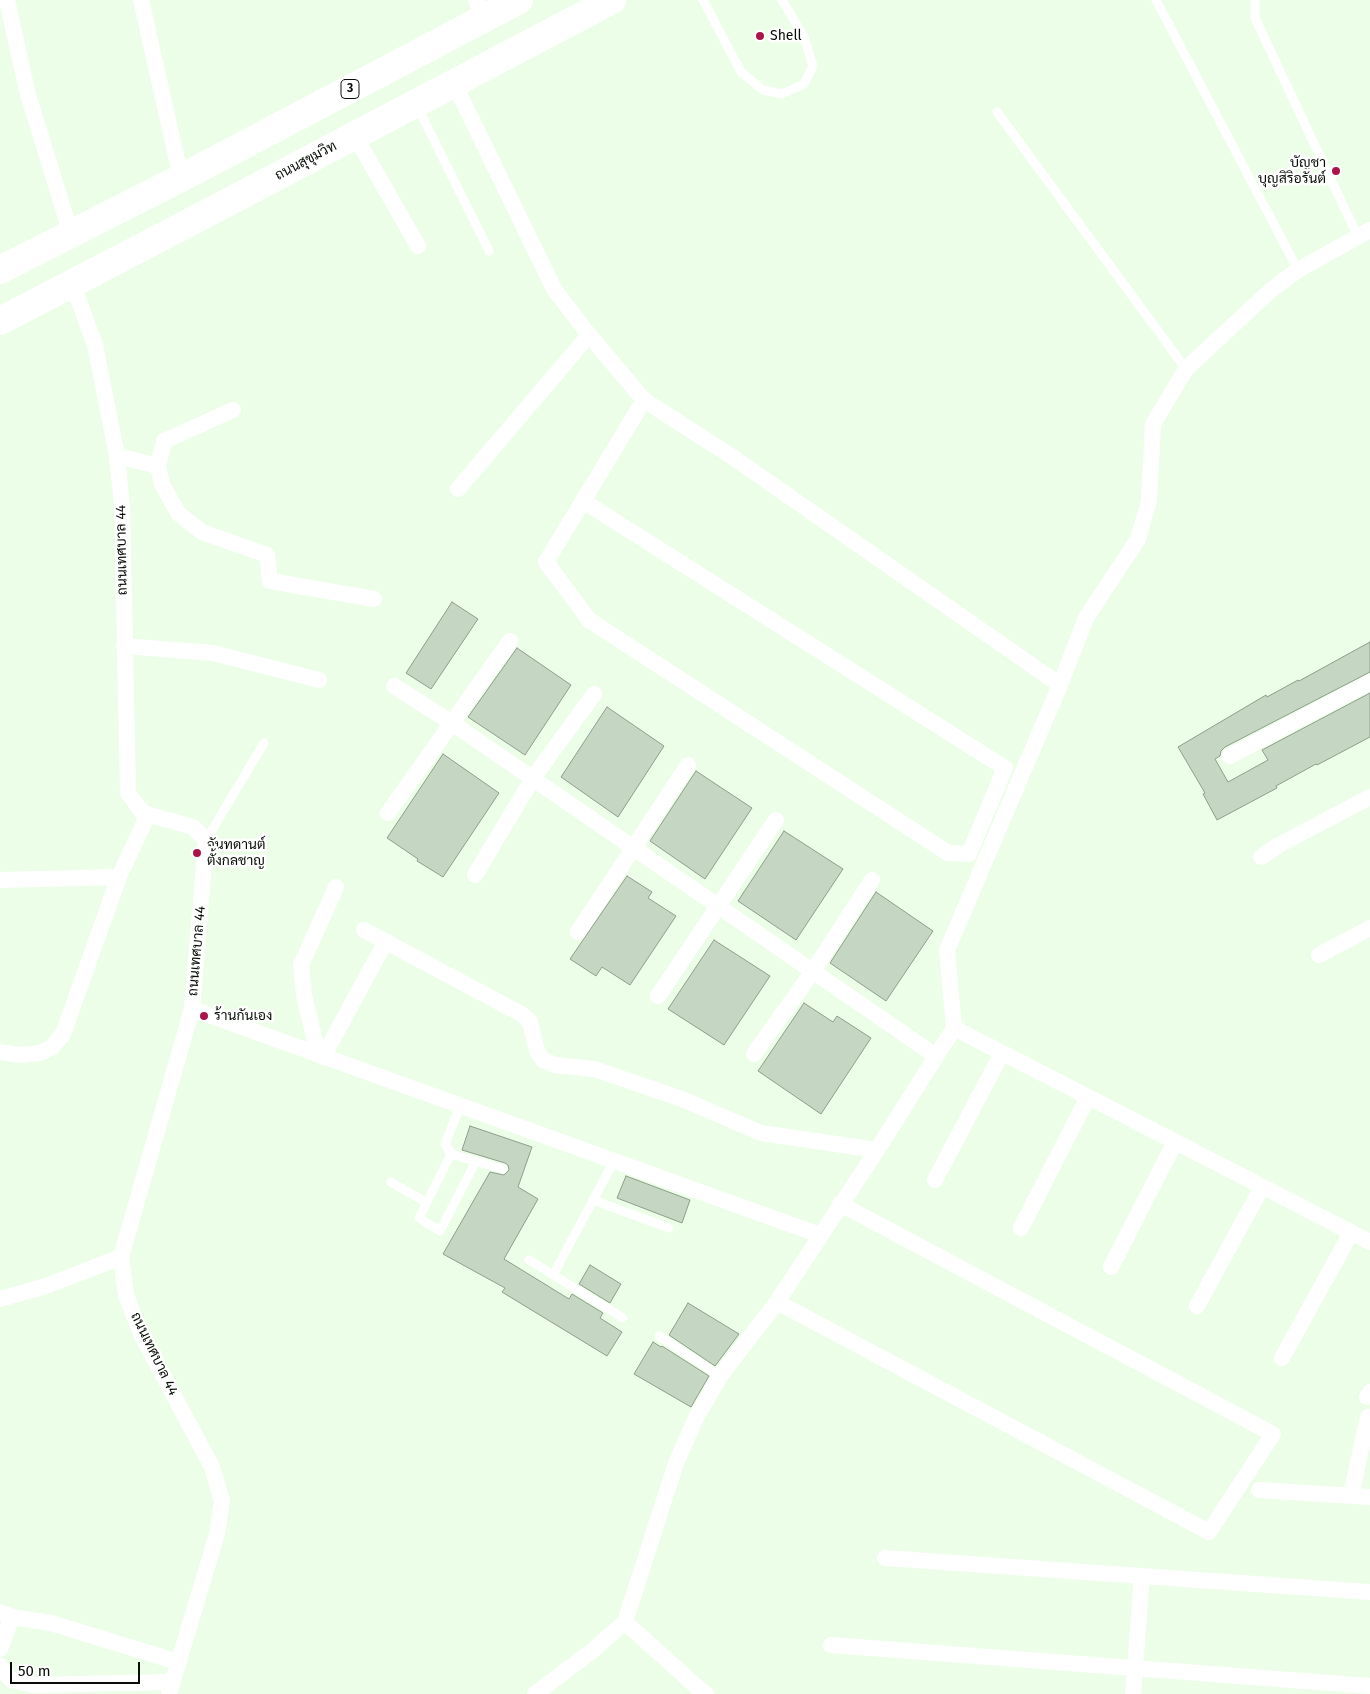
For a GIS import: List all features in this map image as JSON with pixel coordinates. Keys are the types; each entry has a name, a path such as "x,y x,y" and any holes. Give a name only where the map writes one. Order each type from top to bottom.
{"highway":[{"name":"3","path":"0,270 181,178 480,9 519,0"},
{"name":"ถนนสุขุมวิท","path":"0,321 612,0"}],"street":[{"path":"6,0 27,91 71,234"},
{"path":"141,0 181,178"},
{"path":"454,83 554,289 589,335 644,400 734,458 1060,685"},
{"path":"355,136 418,246"},
{"path":"535,1694 592,1651 625,1622 676,1463 696,1418 720,1376 777,1302 877,1150 954,1028 947,950 1060,685 1086,618 1138,538 1149,501 1153,424 1186,369 1270,290 1298,270 1364,233"},
{"name":"ถนนเทศบาล 44","path":"72,284 95,345 117,456 122,506 128,793 143,813 193,827 206,840 192,1010 121,1257 126,1295 141,1334 212,1467 222,1501 217,1534 171,1688"},
{"path":"458,489 589,335"},
{"path":"583,501 1005,768 969,854 948,853 589,620 546,562 644,400"},
{"path":"233,410 164,441 158,466 162,484 178,513 202,532 267,555 270,581 374,599"},
{"path":"117,456 158,466"},
{"path":"388,814 510,641"},
{"path":"124,646 213,653 320,680"},
{"path":"1230,756 1370,682"},
{"path":"394,686 533,778 936,1056"},
{"path":"475,875 533,778 594,694"},
{"path":"578,932 688,765"},
{"path":"1261,856 1278,845 1370,797"},
{"path":"0,1052 20,1055 40,1053 52,1047 64,1034 119,877 148,814"},
{"path":"658,996 776,820"},
{"path":"0,880 119,877"},
{"path":"754,1054 813,971 872,880"},
{"path":"321,1055 304,995 301,965 313,934 336,887"},
{"path":"1319,955 1370,928"},
{"path":"364,930 523,1015 530,1022 537,1051 543,1060 555,1065 594,1069 616,1076 682,1099 761,1134 877,1150"},
{"path":"321,1055 386,941"},
{"path":"192,1010 820,1235"},
{"path":"954,1028 1370,1242"},
{"path":"935,1180 1002,1053"},
{"path":"1021,1228 1088,1098"},
{"path":"1111,1267 1175,1142"},
{"path":"1197,1306 1262,1187"},
{"path":"777,1302 1209,1532 1273,1434 840,1204"},
{"path":"1282,1358 1351,1233"},
{"path":"0,1299 46,1286 121,1257"},
{"path":"1351,1495 1368,1417"},
{"path":"1259,1490 1370,1497"},
{"path":"885,1558 1370,1592"},
{"path":"1133,1694 1142,1576"},
{"path":"0,1649 6,1615 51,1623 178,1662"},
{"path":"625,1622 706,1694"},
{"path":"831,1645 1370,1686"},
{"path":"0,1666 11,1680 34,1685 171,1688"}],"lane":[{"path":"705,1 741,72 763,90 782,94 804,84 813,66 804,37 782,0"},
{"path":"1156,0 1298,270"},
{"path":"1255,0 1255,18 1364,233"},
{"path":"416,104 489,251"},
{"path":"997,112 1186,369"},
{"path":"206,840 264,743"},
{"path":"460,1106 445,1144 451,1154 503,1170"},
{"path":"451,1154 419,1218 440,1231 476,1161"},
{"path":"554,1275 614,1161"},
{"path":"391,1182 427,1202"},
{"path":"593,1200 669,1228"},
{"path":"529,1260 622,1318"},
{"path":"658,1336 720,1376"}],"building":[{"path":"452,602 478,619 431,689 406,673"},
{"path":"1370,642 1370,672 1225,747 1221,751 1220,756 1215,759 1228,782 1268,760 1262,750 1370,693 1370,737 1316,764 1276,786 1277,788 1217,820 1203,794 1205,793 1178,747 1266,695 1267,697 1299,681"},
{"path":"517,648 571,685 525,755 468,717"},
{"path":"607,707 664,746 618,817 561,777"},
{"path":"443,754 499,793 443,877 417,861 418,859 387,838"},
{"path":"696,771 752,808 705,879 650,841"},
{"path":"784,831 843,869 796,940 738,901"},
{"path":"627,876 652,892 648,898 676,916 630,985 602,967 596,976 570,959"},
{"path":"876,892 933,931 886,1001 830,963"},
{"path":"714,940 770,976 724,1045 668,1009"},
{"path":"804,1003 833,1022 837,1016 871,1038 821,1114 758,1071"},
{"path":"470,1126 532,1147 518,1187 538,1199 504,1259 569,1299 572,1294 603,1313 600,1318 622,1332 607,1356 502,1292 505,1288 443,1254 490,1172 504,1175 509,1170 508,1165 505,1163 462,1150"},
{"path":"626,1176 690,1200 682,1223 617,1198"},
{"path":"590,1265 621,1284 610,1303 579,1284"},
{"path":"688,1303 739,1334 715,1366 669,1335"},
{"path":"653,1342 709,1376 691,1407 634,1374"}],"place":[{"name":"Shell","path":"760,36"},
{"name":"บัญชา บุญสิริอรันต์","path":"1336,171"},
{"name":"จันทดานต์ ตั้งกลชาญ","path":"197,853"},
{"name":"ร้านกันเอง","path":"204,1016"}]}
